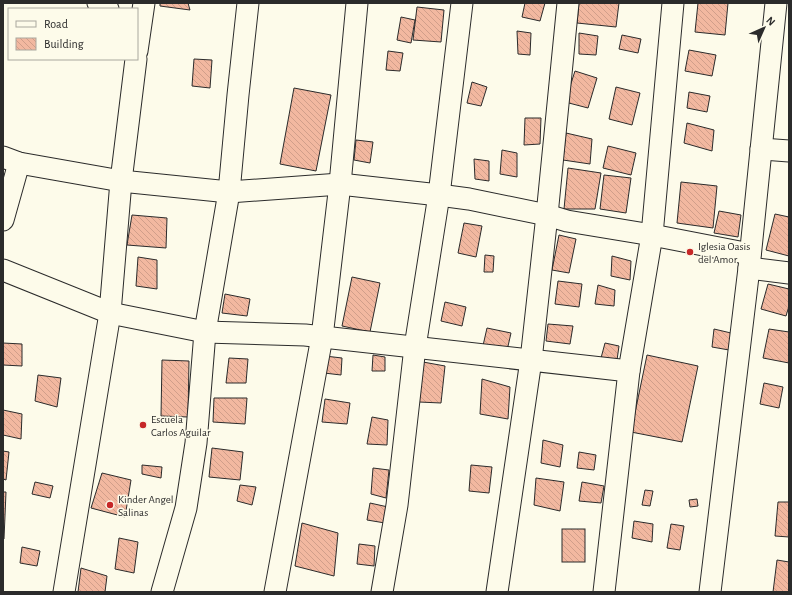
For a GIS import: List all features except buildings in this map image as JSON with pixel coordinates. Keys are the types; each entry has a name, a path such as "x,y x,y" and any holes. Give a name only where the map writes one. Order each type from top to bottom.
{"street":[{"path":"138,26 144,3"},
{"path":"162,592 186,508 196,443 205,332 229,192 248,3"},
{"path":"275,592 322,337 340,184 357,3"},
{"path":"382,592 397,505 415,347 439,196 462,3"},
{"path":"497,592 531,360 568,3"},
{"path":"604,592 629,371 652,235 673,3"},
{"path":"710,592 750,261 776,3"},
{"path":"64,592 110,314 121,181 136,60"},
{"path":"761,149 789,151"},
{"path":"3,220 11,160 121,181 229,192 340,184 469,199 547,215 589,226 652,235 789,273"},
{"path":"3,270 110,314 205,332 305,335 629,371"}],"place":[{"name":"Iglesia Oasis del Amor","path":"690,252"},
{"name":"Escuela Carlos Aguilar","path":"143,425"},
{"name":"Kinder Angel Salinas","path":"110,505"}]}
